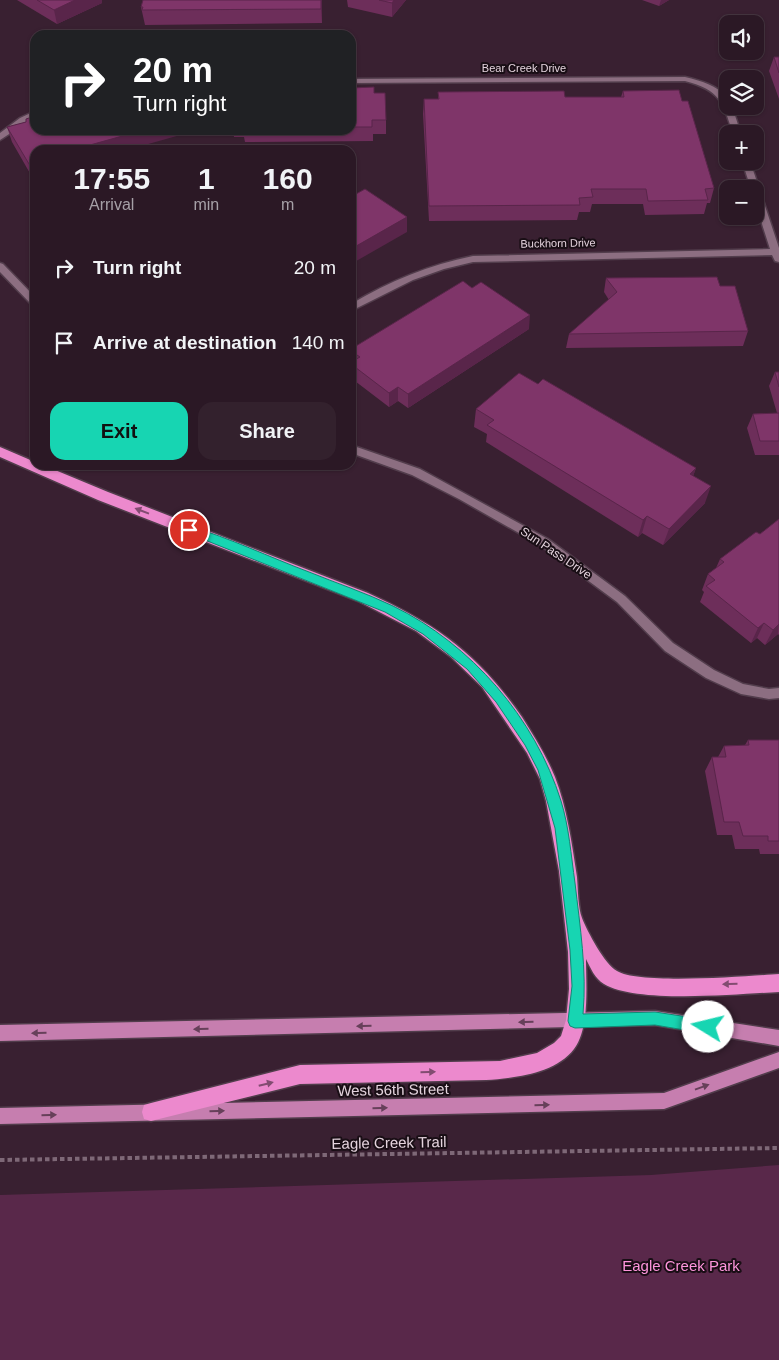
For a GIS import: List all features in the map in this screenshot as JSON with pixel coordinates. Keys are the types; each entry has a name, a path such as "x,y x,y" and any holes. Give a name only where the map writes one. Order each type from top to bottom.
{"highway":[{"path":"0,452 30,465"},
{"path":"43,470 104,496 363,597 402,615 450,648 471,666 500,698 539,759 548,779 562,828 579,986 575,1021 568,1042 550,1057 526,1066 481,1071 304,1074 151,1112"},
{"path":"573,917 608,976 621,983 650,986 779,983"}],"main road":[{"path":"0,1034 655,1018 779,1038"},
{"name":"West 56th Street","path":"0,1116 664,1101 779,1060"}],"street":[{"name":"Bear Creek Drive","path":"356,80 666,78 697,82 719,94"},
{"path":"0,137 30,116"},
{"path":"749,170 778,256"},
{"name":"Buckhorn Drive","path":"356,305 381,290 423,272 448,264 474,259 778,256"},
{"path":"0,266 30,298"},
{"name":"Sun Pass Drive","path":"356,451 416,472 544,542 621,599 669,647 710,674 741,689 769,694 779,693"}],"path":[{"name":"Eagle Creek Trail","path":"0,1160 779,1148"}],"green space":[{"name":"Eagle Creek Park","path":"779,1165 779,1360 0,1360 0,1195 651,1175"}],"building":[{"path":"37,0 75,0 54,10"},
{"path":"143,0 321,0 321,9 142,10"},
{"path":"379,0 394,0 392,3"},
{"path":"774,57 779,57 779,73"},
{"path":"374,87 374,93 385,93 386,120 372,120 372,127 356,127 356,88"},
{"path":"679,90 682,101 688,101 714,188 705,189 708,200 648,201 646,189 591,189 593,197 579,198 580,205 429,206 424,99 439,99 438,92 564,91 565,97 624,97 623,91"},
{"path":"30,118 30,135 126,135 90,145 30,145 30,166 7,127 26,122 26,119"},
{"path":"365,189 407,217 356,246 356,194"},
{"path":"717,277 720,286 735,286 748,331 569,334 617,292 606,278"},
{"path":"463,281 472,288 481,282 530,315 408,394 398,387 389,393 356,368 356,359 360,357 356,354 356,346"},
{"path":"775,372 779,372 779,387"},
{"path":"519,373 538,384 543,379 696,468 690,474 711,486 669,529 647,516 643,520 487,425 494,420 476,409"},
{"path":"779,413 779,441 760,441 753,414"},
{"path":"779,519 779,624 773,630 764,623 758,628 706,586 715,580 708,574 724,562 720,559 756,532 760,534"},
{"path":"748,740 779,740 779,841 768,841 768,836 743,836 739,822 724,822 712,757 726,757 724,746 749,745"}],"route":[{"path":"189,530 363,597 402,615 450,648 471,666 500,698 529,742 544,769 555,801 562,828 577,950 579,986 575,1021 655,1018 708,1027"}]}
